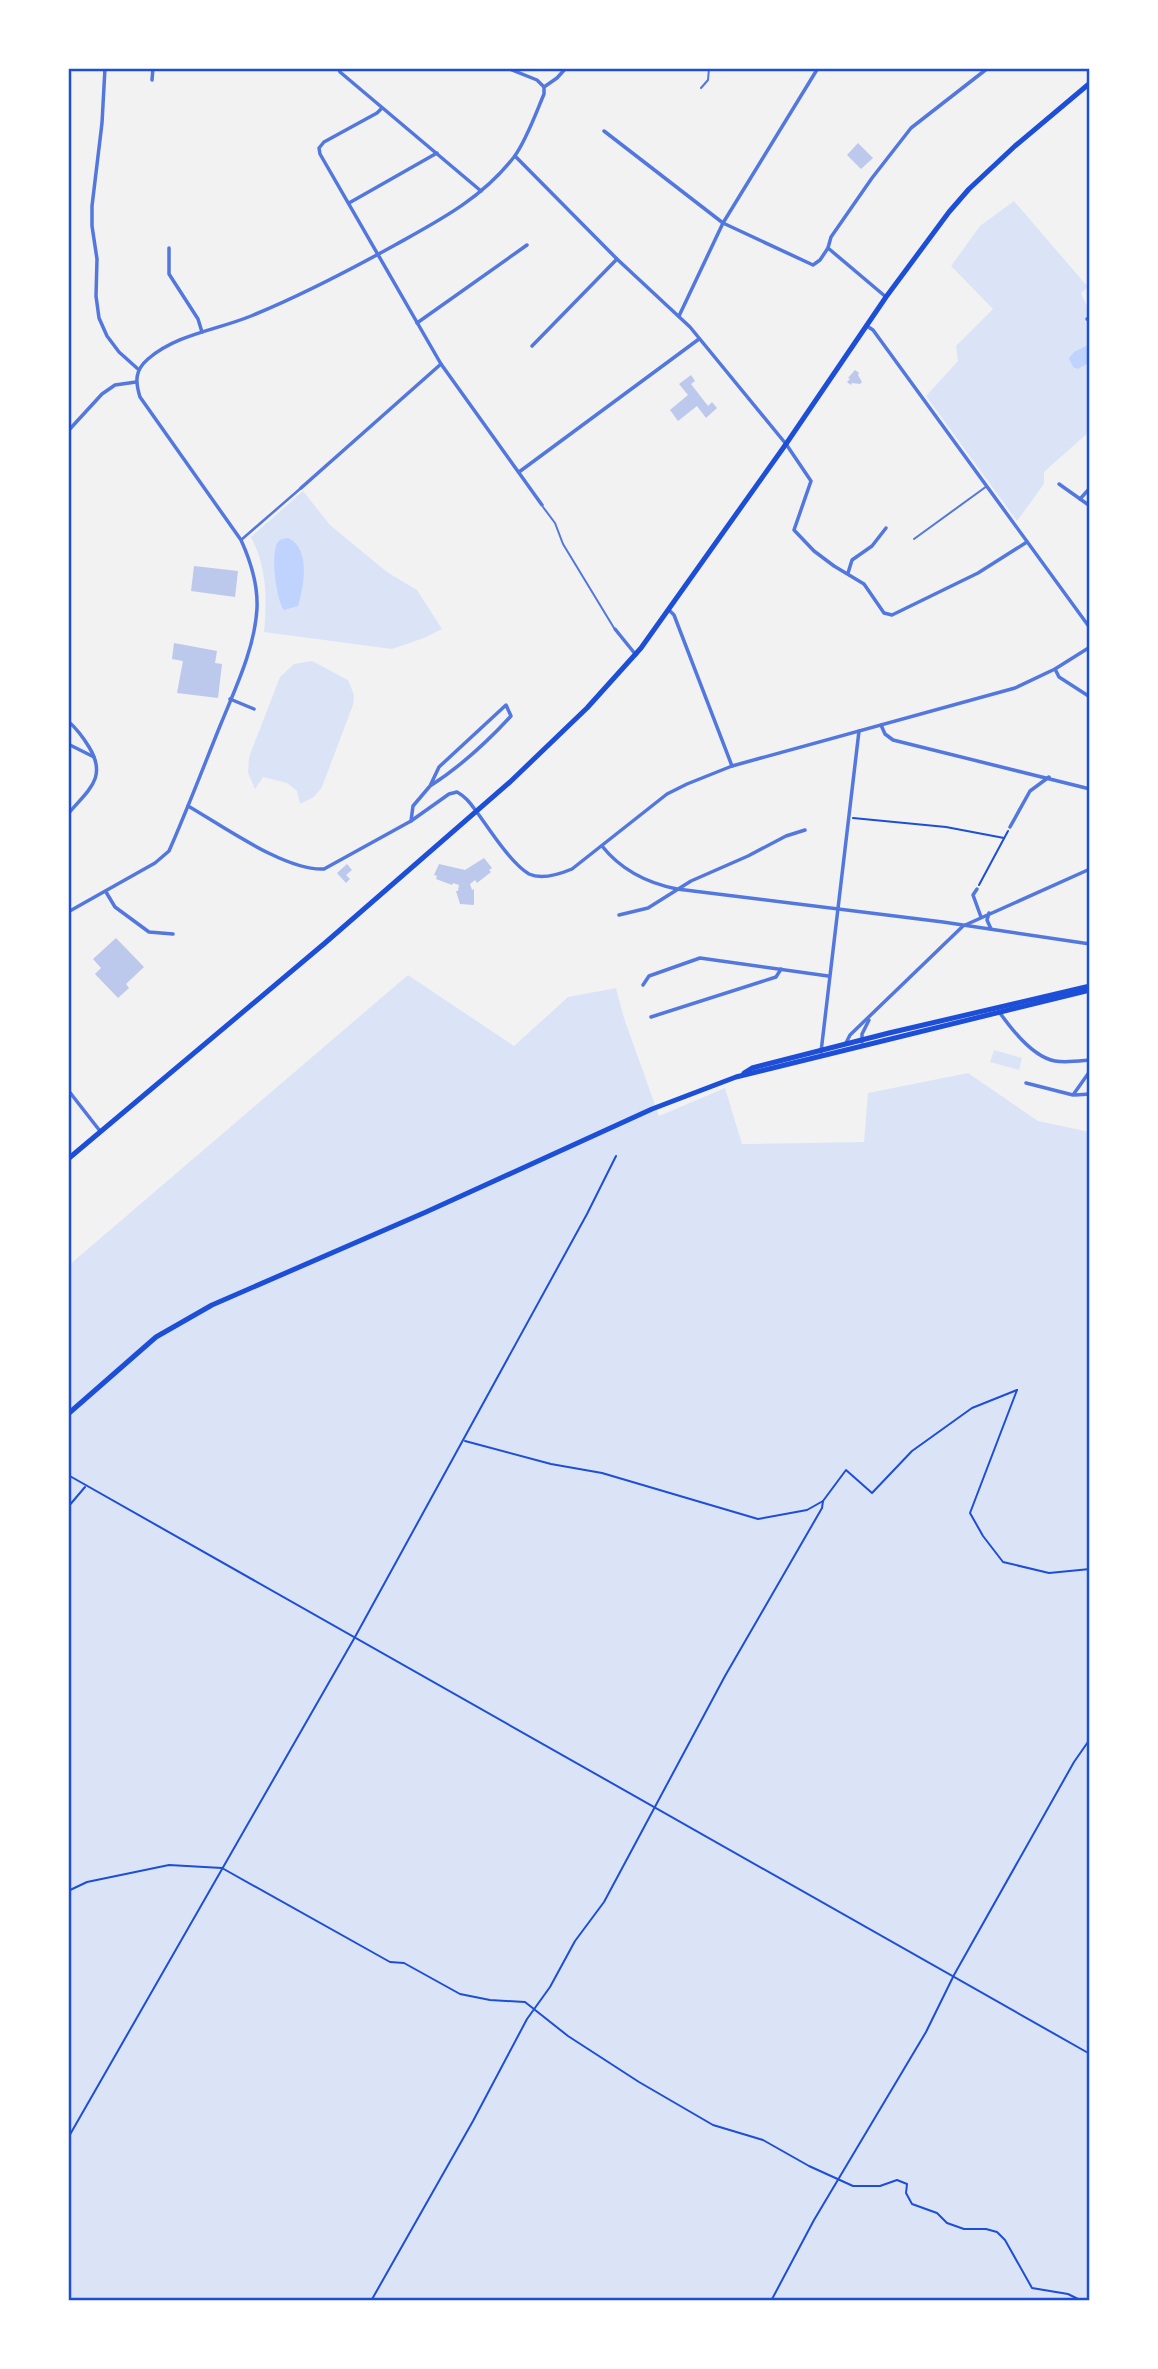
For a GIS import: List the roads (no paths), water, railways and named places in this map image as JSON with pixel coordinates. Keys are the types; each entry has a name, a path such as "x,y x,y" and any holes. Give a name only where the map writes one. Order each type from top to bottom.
{"main road":[{"path":"68,1159 476,812 587,708 636,655 786,444 886,297 949,212 969,189 1015,146 1090,83"},
{"path":"68,1413 156,1337 212,1305 426,1212 652,1109 736,1077 846,1046 1090,988"}],"street":[{"path":"105,68 102,123 92,206 97,259 96,296 99,318 107,336 119,352 138,369"},
{"path":"152,80 153,68"},
{"path":"338,68 481,191"},
{"path":"68,912 155,863 169,851 252,639 257,606 252,565 241,540 140,397 136,382 138,369 148,358 180,339 248,317 334,278 462,208 515,156 544,94 544,87 537,80 507,68"},
{"path":"544,87 566,68"},
{"path":"679,316 723,223 818,68"},
{"path":"604,131 723,223 813,265 820,260 831,237 911,128 988,68"},
{"path":"382,108 324,142 319,148 320,154 442,364 542,505"},
{"path":"349,203 437,153"},
{"path":"515,156 617,259 679,316 786,444 811,481 794,530 814,551 864,584 884,613 892,615 978,573 1027,542"},
{"path":"417,323 527,245"},
{"path":"169,248 169,274 198,319 202,332"},
{"path":"828,248 886,297"},
{"path":"533,346 617,259"},
{"path":"866,326 873,330 1090,628"},
{"path":"519,472 699,339"},
{"path":"241,540 442,364"},
{"path":"68,431 70,425 115,384 136,382"},
{"path":"1059,484 1090,506"},
{"path":"1080,499 1090,488"},
{"path":"848,573 852,560 872,546 886,528"},
{"path":"668,610 674,615 732,766"},
{"path":"615,629 636,655"},
{"path":"188,806 286,863 313,870 324,869 411,821 449,794 457,792 471,802 476,812 528,874 560,874 572,869 667,794 732,766 1015,688 1055,669 1090,647"},
{"path":"1055,669 1059,677 1090,697"},
{"path":"230,699 254,709"},
{"path":"411,821 413,806 430,786 439,767 506,705 511,716 502,726 430,786"},
{"path":"68,721 79,731 96,758 99,769 97,776 68,814"},
{"path":"881,725 885,734 893,740 1090,789"},
{"path":"821,1053 859,731"},
{"path":"68,744 96,758"},
{"path":"1010,827 1030,791 1049,778"},
{"path":"620,915 648,908 677,889 786,836 805,830"},
{"path":"602,846 627,870 658,885 677,889 1090,944"},
{"path":"846,1046 850,1035 870,1018 951,934 989,913 1090,869"},
{"path":"977,889 973,895 981,917"},
{"path":"106,892 115,907 149,932 173,934"},
{"path":"989,913 991,929"},
{"path":"643,985 649,975 700,958 828,976"},
{"path":"651,1017 776,977 781,969"},
{"path":"998,1010 1034,1051 1045,1058 1057,1062 1090,1060"},
{"path":"862,1043 862,1034 870,1018"},
{"path":"1073,1095 1090,1071"},
{"path":"1026,1083 1073,1095 1090,1094"},
{"path":"68,1090 100,1131"}],"lane":[{"path":"701,88 708,80 709,68"},
{"path":"914,539 987,486"},
{"path":"542,505 615,629"}],"water":[{"path":"1086,346 1090,348 1090,362 1078,369 1073,367 1069,358"},
{"path":"288,538 300,550 304,579 298,606 284,610 276,587 274,555 278,542"}]}
